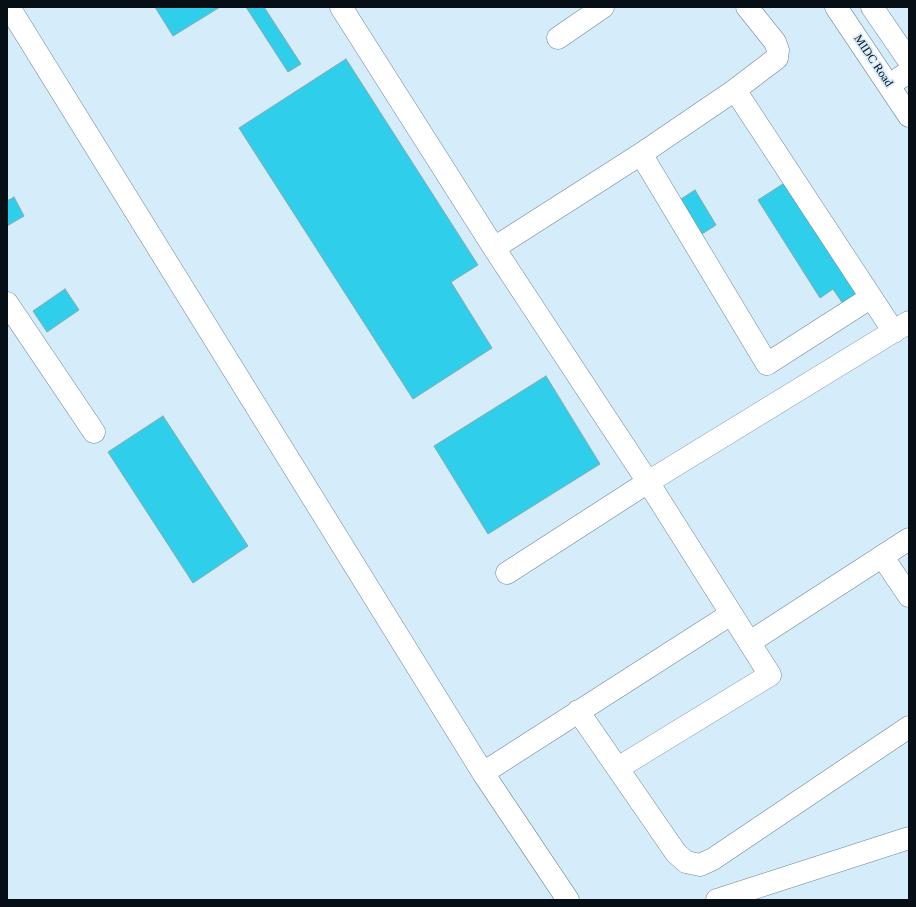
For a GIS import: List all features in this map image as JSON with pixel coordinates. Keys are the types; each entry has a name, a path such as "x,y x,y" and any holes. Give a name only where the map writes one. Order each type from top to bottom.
{"main road":[{"path":"9,7 483,773 568,900"},
{"path":"341,7 494,248 648,482 770,675 618,768"},
{"path":"558,38 603,7"},
{"path":"494,248 642,154 735,90 777,58 778,50 775,42 747,7"},
{"name":"MIDC Road","path":"836,7 909,116"},
{"path":"872,7 909,60"},
{"path":"889,85 909,72"},
{"path":"507,573 648,482 901,327 870,298 735,90"},
{"path":"642,154 767,364 870,298"},
{"path":"7,303 94,432"},
{"path":"750,642 909,539"},
{"path":"882,556 909,596"},
{"path":"483,773 731,614"},
{"path":"578,711 676,853 686,862 700,865 713,859 909,727"},
{"path":"717,900 909,838"}],"building":[{"path":"155,7 220,7 173,36"},
{"path":"246,7 264,7 301,64 288,72"},
{"path":"346,59 478,265 451,282 492,348 413,399 239,128"},
{"path":"786,182 858,295 843,304 833,289 820,298 758,200"},
{"path":"695,190 716,225 702,234 681,199"},
{"path":"14,197 24,216 7,226 7,201"},
{"path":"65,289 79,310 47,332 33,311"},
{"path":"546,376 600,464 488,534 434,446"},
{"path":"163,416 248,546 193,583 108,452"}]}
